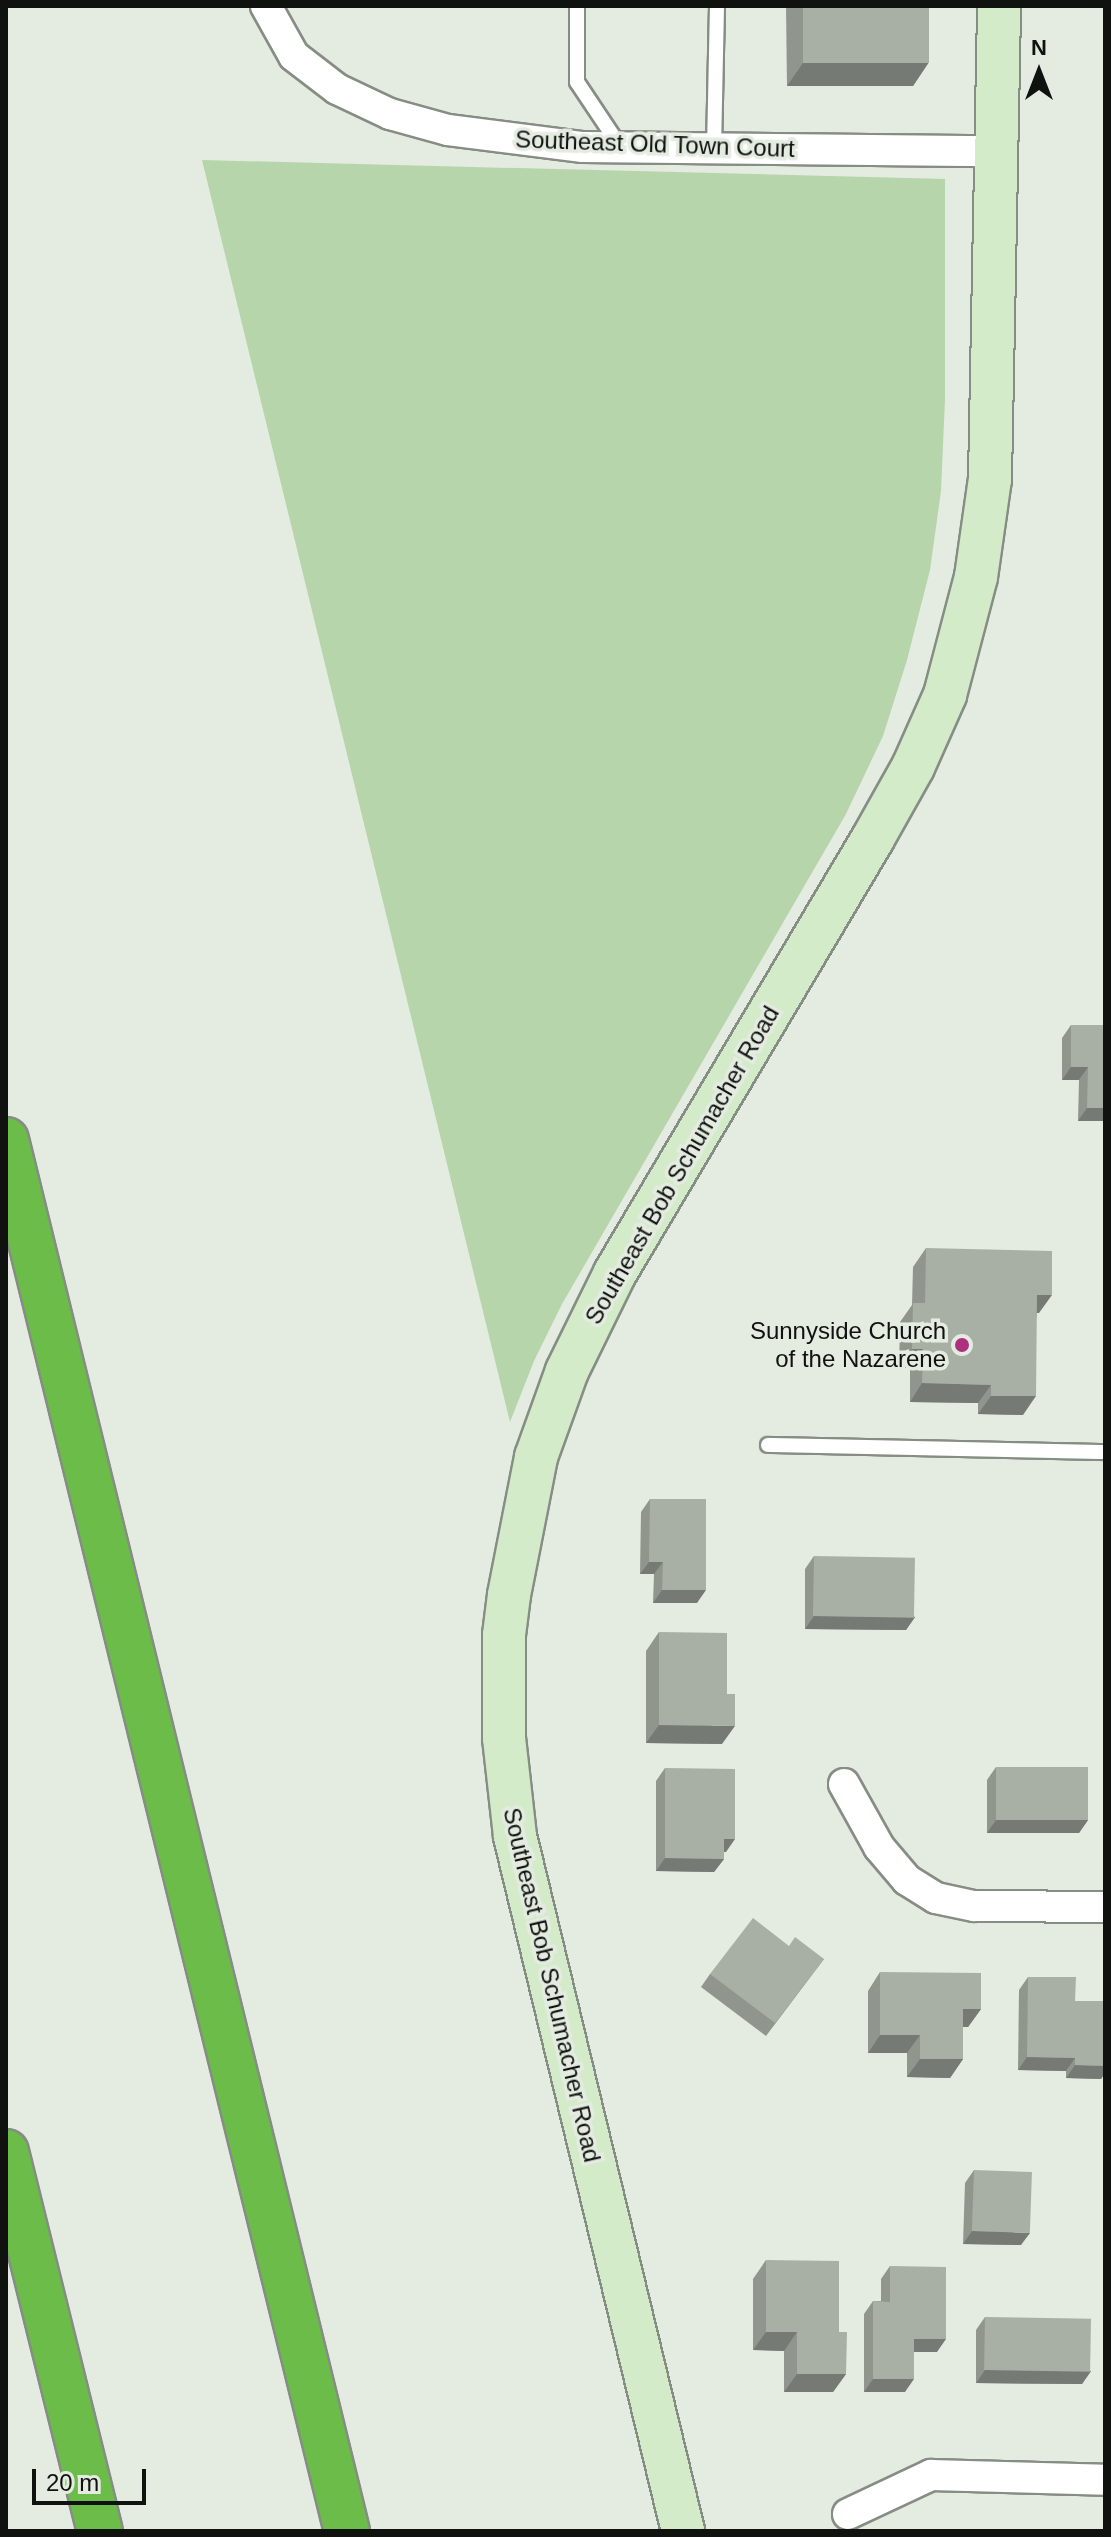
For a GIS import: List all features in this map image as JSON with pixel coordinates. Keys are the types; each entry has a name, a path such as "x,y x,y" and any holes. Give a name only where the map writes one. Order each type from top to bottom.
{"highway":[{"path":"6,1140 347,2531"},
{"path":"6,2152 100,2531"}],"main road":[{"name":"Southeast Bob Schumacher Road","path":"683,2531 515,1836 504,1738 504,1635 509,1595 536,1457 567,1371 615,1273 913,767 945,695 976,577 990,479 999,6"}],"street":[{"name":"Southeast Old Town Court","path":"266,6 294,56 337,89 390,114 509,140 621,148 997,151"},
{"path":"844,1784 879,1847 907,1880 936,1898 974,1906 1105,1907"},
{"path":"848,2514 931,2475 1105,2480"}],"lane":[{"path":"577,6 577,82 621,148"},
{"path":"714,149 717,6"},
{"path":"768,1445 1105,1452"}],"green space":[{"path":"202,160 945,179 945,399 941,491 930,570 883,736 846,814 562,1304 534,1361 510,1422"}],"building":[{"path":"803,6 929,6 929,63 803,63"},
{"path":"1071,1025 1105,1025 1105,1108 1087,1108 1088,1067 1071,1067"},
{"name":"Sunnyside Church of the Nazarene","path":"926,1248 1052,1251 1052,1295 1037,1295 1036,1396 991,1396 991,1385 922,1383 923,1349 912,1349 913,1303 925,1303"},
{"path":"650,1499 706,1499 706,1590 662,1590 663,1562 649,1562"},
{"path":"814,1556 915,1558 914,1618 813,1616"},
{"path":"659,1632 727,1633 727,1694 735,1694 735,1726 659,1725"},
{"path":"996,1767 1088,1767 1088,1820 996,1820"},
{"path":"665,1768 735,1769 735,1839 724,1839 724,1859 665,1858"},
{"path":"753,1918 789,1946 795,1937 824,1959 775,2023 710,1974"},
{"path":"880,1972 981,1973 981,2009 963,2009 963,2059 920,2059 920,2035 880,2035"},
{"path":"1028,1977 1076,1977 1075,2001 1105,2001 1105,2066 1075,2065 1075,2058 1027,2057"},
{"path":"974,2170 1032,2172 1030,2233 972,2231"},
{"path":"766,2260 839,2261 839,2332 847,2332 846,2374 797,2374 797,2332 766,2332"},
{"path":"890,2266 946,2267 946,2339 914,2339 914,2379 873,2379 873,2301 890,2302"},
{"path":"985,2317 1091,2319 1090,2372 984,2370"}],"place":[{"name":"Sunnyside Church of the Nazarene","path":"962,1345"}]}
